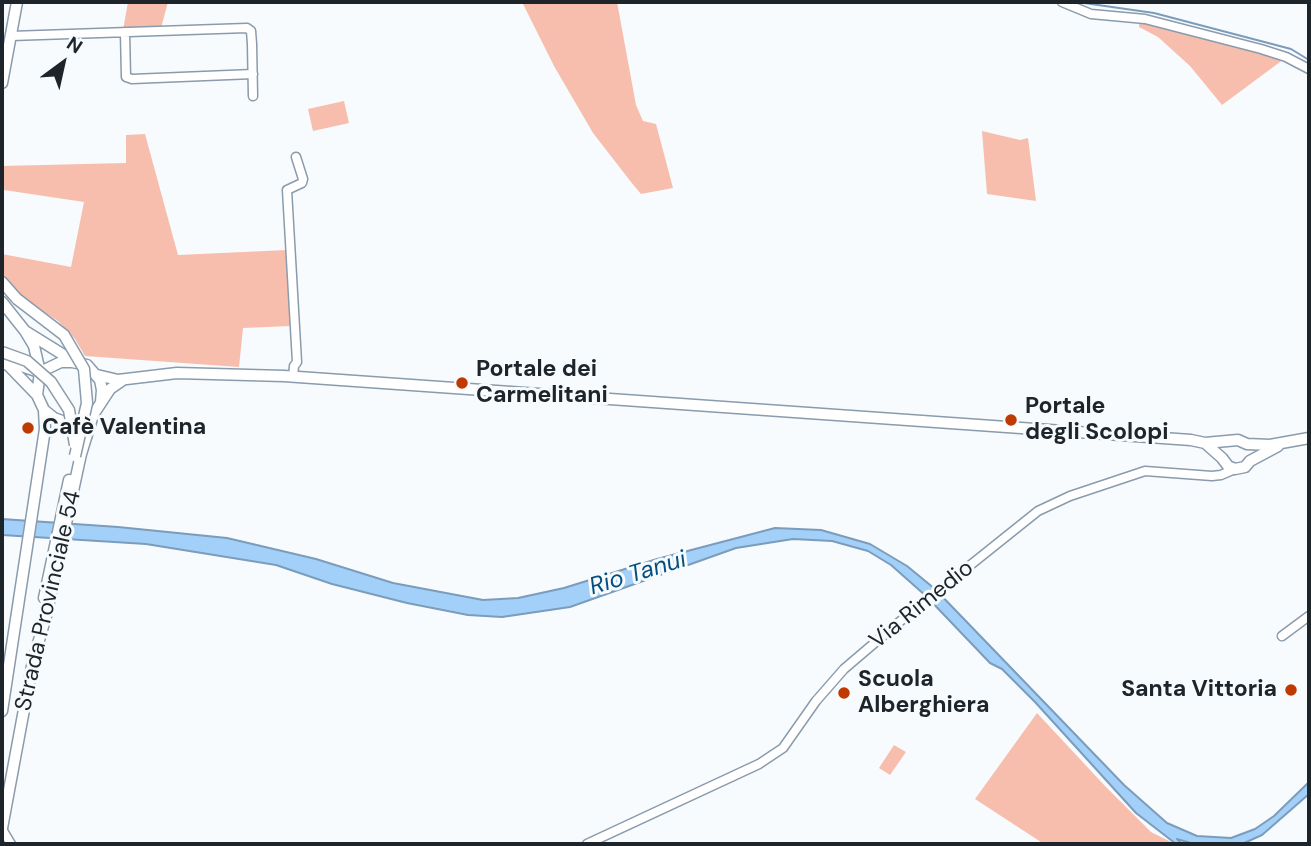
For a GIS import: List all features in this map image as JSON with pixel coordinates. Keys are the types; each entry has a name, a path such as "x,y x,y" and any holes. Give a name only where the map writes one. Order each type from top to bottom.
{"main road":[{"path":"2,83 17,2"},
{"path":"2,282 17,299 64,335 84,369 87,403 55,563"},
{"path":"2,302 34,346 40,372 37,395"},
{"path":"26,334 75,362"},
{"path":"18,365 26,362 30,356 26,334"},
{"path":"2,352 37,368 63,398 74,428 75,456"},
{"path":"2,361 40,372 61,362 88,365 97,375 102,390 100,405"},
{"path":"2,361 37,395 44,410 45,429 2,711"},
{"path":"97,375 123,379 177,373 238,373 1205,443 1240,440 1270,445 1309,438"},
{"path":"44,410 54,418 70,424 84,421 93,415 110,389 123,379"},
{"name":"Strada Provinciale 54","path":"2,829 33,661 93,415"},
{"path":"1228,464 1224,447 1233,440"},
{"path":"1205,443 1228,464 1245,467 1250,461 1290,441"},
{"path":"1247,443 1251,452 1250,461"}],"street":[{"path":"1062,2 1091,14 1145,19 1261,49 1286,57 1309,69"},
{"path":"11,36 247,28 251,31 253,96"},
{"path":"125,32 126,77 132,79 253,74"},
{"path":"293,377 297,362 287,190 302,183 296,156"},
{"name":"Via Rimedio","path":"587,844 771,757 791,738 816,701 844,669 1025,520 1049,504 1145,471 1216,475 1228,464"},
{"path":"1282,636 1309,616"},
{"path":"2,829 11,844"}],"shaded area":[{"path":"128,2 168,2 161,28 123,30"},
{"path":"522,2 617,2 636,105 643,121 656,124 673,188 641,194 631,182 593,133 554,66"},
{"path":"1139,21 1284,59 1222,105 1190,66 1158,37 1139,27"},
{"path":"344,101 349,123 313,131 308,109"},
{"path":"982,131 1020,140 1028,138 1036,201 987,194"},
{"path":"145,134 178,255 287,250 290,326 243,328 239,367 85,356 75,339 58,321 27,301 5,282 2,275 2,254 71,267 84,202 4,190 2,166 126,163 126,135"},
{"path":"1037,713 1151,832 1175,844 1044,844 975,799"},
{"path":"894,745 906,752 890,775 879,768"}],"water":[{"name":"Rio Tanui","path":"2,519 227,538 316,559 393,583 483,600 518,598 564,588 657,559 775,528 821,530 870,544 907,566 935,589 1124,785 1167,823 1197,836 1231,838 1255,829 1274,816 1309,782 1309,794 1262,835 1242,844 1194,844 1177,839 1182,844 1176,844 1136,813 1035,702 1002,669 990,663 926,596 891,565 868,551 832,541 793,539 736,548 570,607 502,617 468,615 407,603 332,584 276,565 146,544 2,535"}],"waterway":[{"path":"1077,2 1154,13 1291,49 1309,60"}],"place":[{"name":"Portale dei Carmelitani","path":"462,383"},
{"name":"Portale degli Scolopi","path":"1011,420"},
{"name":"Cafè Valentina","path":"28,428"},
{"name":"Santa Vittoria","path":"1291,690"},
{"name":"Scuola Alberghiera","path":"844,693"}]}
